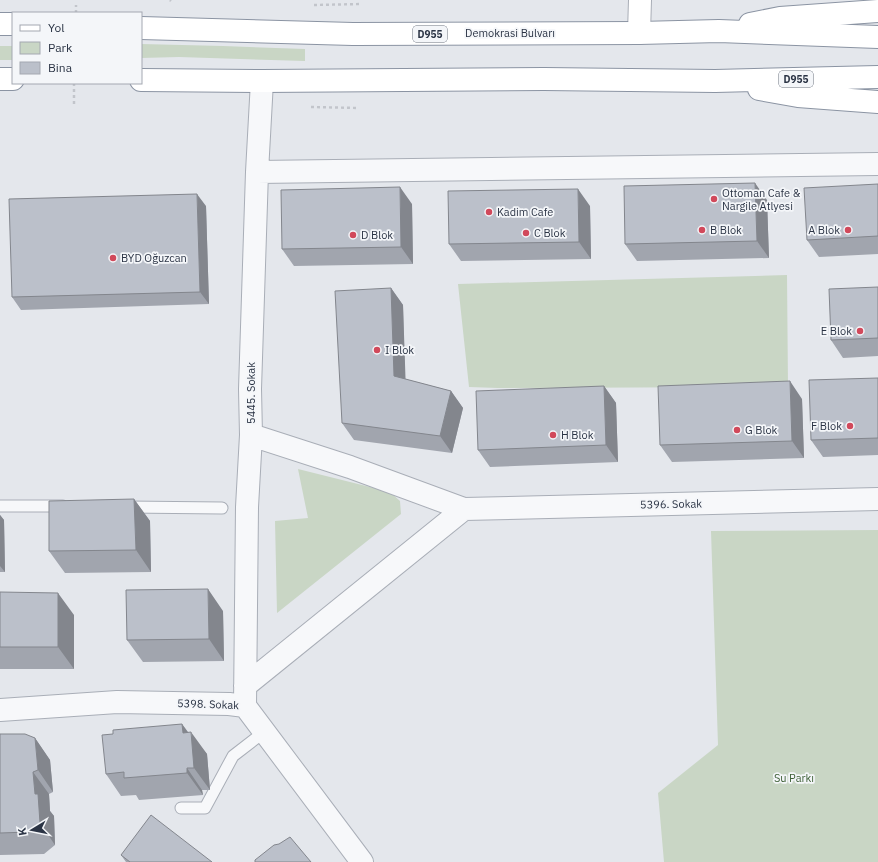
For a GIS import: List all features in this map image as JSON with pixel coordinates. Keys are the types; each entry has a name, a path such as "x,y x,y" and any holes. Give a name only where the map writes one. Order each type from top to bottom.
{"main road":[{"path":"639,33 640,0"},
{"path":"719,31 780,18 878,11"},
{"path":"0,15 12,21"},
{"path":"0,24 12,24"},
{"name":"Demokrasi Bulvarı","path":"142,28 352,34 639,33 719,31 878,38"},
{"name":"D955","path":"142,80 262,81 544,79 715,81 878,77"},
{"path":"0,79 12,79"},
{"path":"715,81 798,96 878,102"}],"street":[{"name":"5445. Sokak","path":"245,696 247,507 251,435 250,389 257,172 262,81"},
{"path":"257,172 878,164"},
{"path":"245,696 464,509 350,467 251,435"},
{"name":"5396. Sokak","path":"464,509 878,499"},
{"name":"5398. Sokak","path":"0,710 117,702 229,704 245,696 264,732 362,862"}],"lane":[{"path":"0,506 73,506"},
{"path":"120,507 222,508"},
{"path":"181,808 205,808 233,756 264,732"}],"path":[{"path":"314,5 362,4"},
{"path":"76,5 76,12"},
{"path":"74,84 74,106"},
{"path":"311,107 359,108"}],"green space":[{"path":"142,44 305,49 305,61 179,57 142,58"},
{"path":"0,46 12,46 12,60 0,60"},
{"path":"787,275 788,387 469,387 458,284"},
{"path":"298,469 390,492 400,501 401,514 277,613 275,521 308,518"},
{"name":"Su Parkı","path":"878,530 878,862 664,862 658,793 718,745 711,531"}],"building":[{"name":"B Blok","path":"755,183 757,241 625,244 624,186"},
{"path":"878,184 878,236 807,240 804,188"},
{"name":"D Blok","path":"400,187 401,247 282,249 281,190"},
{"name":"C Blok","path":"578,189 579,242 449,244 448,191"},
{"name":"BYD Oğuzcan","path":"197,194 200,292 12,297 9,199"},
{"path":"878,287 878,338 831,340 829,289"},
{"name":"I Blok","path":"391,288 394,376 451,391 440,436 342,423 335,291"},
{"path":"878,378 878,438 811,440 809,380"},
{"name":"G Blok","path":"790,381 792,441 660,445 658,386"},
{"name":"H Blok","path":"604,386 606,445 478,450 476,391"},
{"path":"134,499 136,550 49,551 49,501"},
{"path":"208,589 209,639 127,640 126,590"},
{"path":"0,592 58,593 58,647 0,647"},
{"path":"182,724 183,733 191,732 194,768 187,768 187,773 124,778 124,772 106,774 102,735 113,734 113,730"},
{"path":"0,734 25,734 35,738 38,770 33,772 35,794 38,794 40,823 29,832 0,833"},
{"path":"151,815 212,862 130,862 121,855"},
{"path":"290,837 311,862 255,862 255,860 274,845 279,844"}],"place":[{"name":"Ottoman Cafe & Nargile Atlyesi","path":"714,199"},
{"name":"Kadim Cafe","path":"489,212"},
{"name":"B Blok","path":"702,230"},
{"name":"A Blok","path":"848,230"},
{"name":"C Blok","path":"526,233"},
{"name":"D Blok","path":"353,235"},
{"name":"BYD Oğuzcan","path":"113,258"},
{"name":"E Blok","path":"860,331"},
{"name":"I Blok","path":"377,350"},
{"name":"F Blok","path":"850,426"},
{"name":"G Blok","path":"737,430"},
{"name":"H Blok","path":"553,435"}]}
